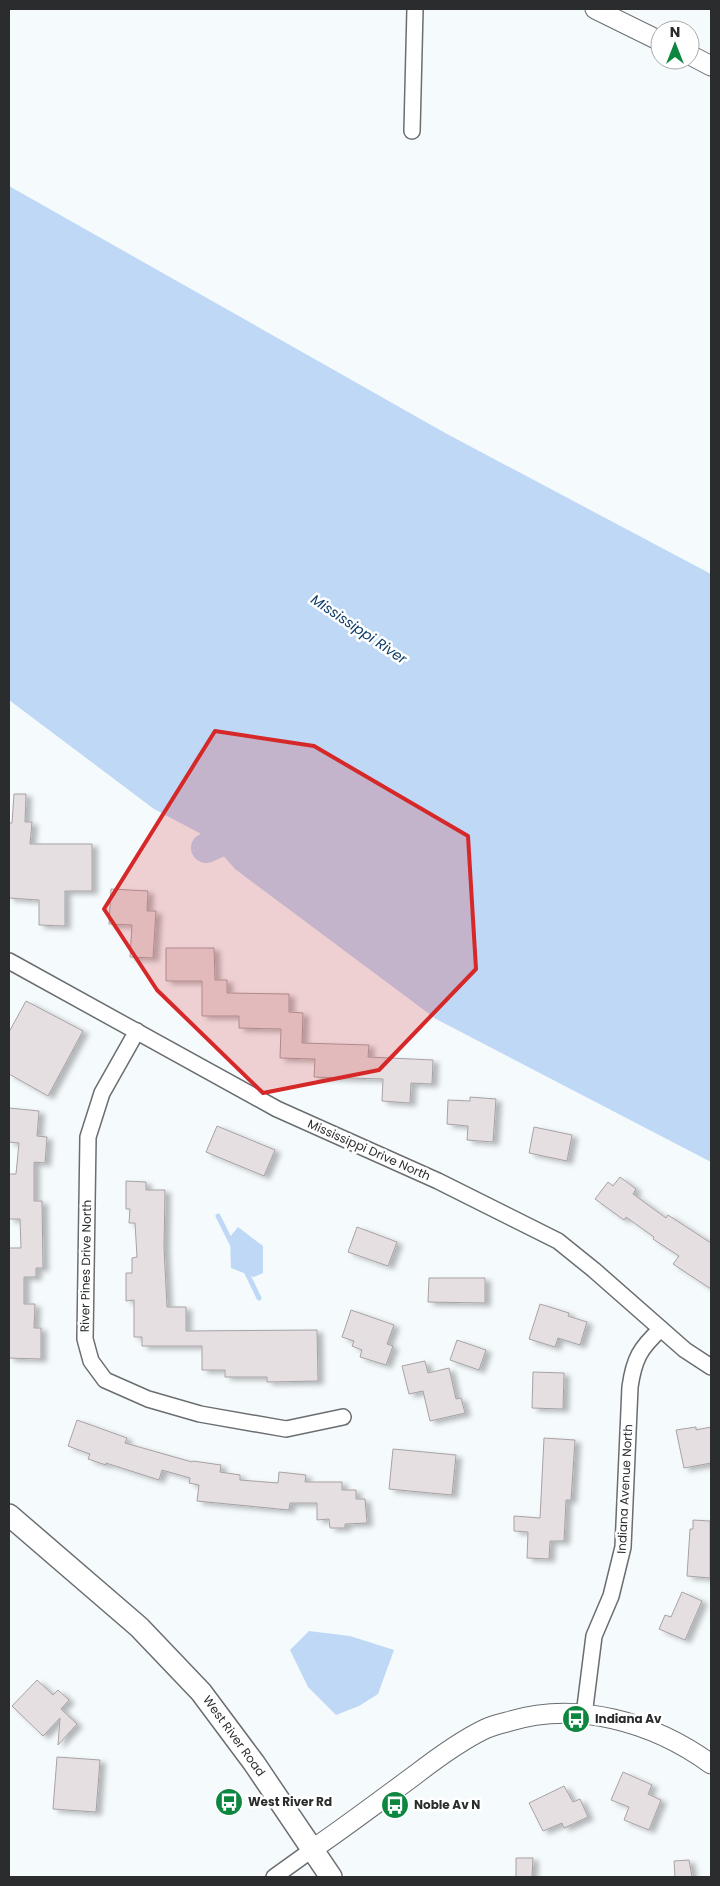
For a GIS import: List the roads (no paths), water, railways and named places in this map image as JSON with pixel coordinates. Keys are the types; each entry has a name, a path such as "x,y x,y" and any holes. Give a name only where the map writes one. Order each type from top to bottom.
{"main road":[{"name":"West River Road","path":"9,1514 139,1627 201,1692 254,1763 331,1877"}],"street":[{"path":"412,131 415,9"},
{"path":"595,9 650,36"},
{"name":"Mississippi Drive North","path":"9,961 277,1109 438,1181 558,1241 685,1350 711,1367"},
{"name":"River Pines Drive North","path":"137,1031 102,1093 88,1137 85,1339 91,1360 105,1380 148,1399 200,1414 286,1429 342,1417"},
{"name":"Indiana Avenue North","path":"584,1714 594,1636 611,1596 623,1547 632,1370 637,1355 645,1344 661,1329"},
{"path":"274,1877 452,1748 486,1728 532,1715 584,1714 622,1721 653,1730 711,1764"}],"water":[{"name":"Mississippi River","path":"9,186 447,434 711,574 711,1162 436,1019 235,869 207,837 154,809 9,700"},
{"path":"238,1227 263,1246 263,1273 254,1277 231,1268 230,1237"},
{"path":"309,1631 350,1636 394,1650 378,1694 359,1706 336,1715 308,1687 290,1650"}],"waterway":[{"path":"206,848 251,828"},
{"path":"218,1216 232,1244"},
{"path":"245,1269 259,1298"}],"place":[{"name":"Indiana Av","path":"576,1719"},
{"name":"West River Rd","path":"229,1802"},
{"name":"Noble Av N","path":"395,1805"}]}
